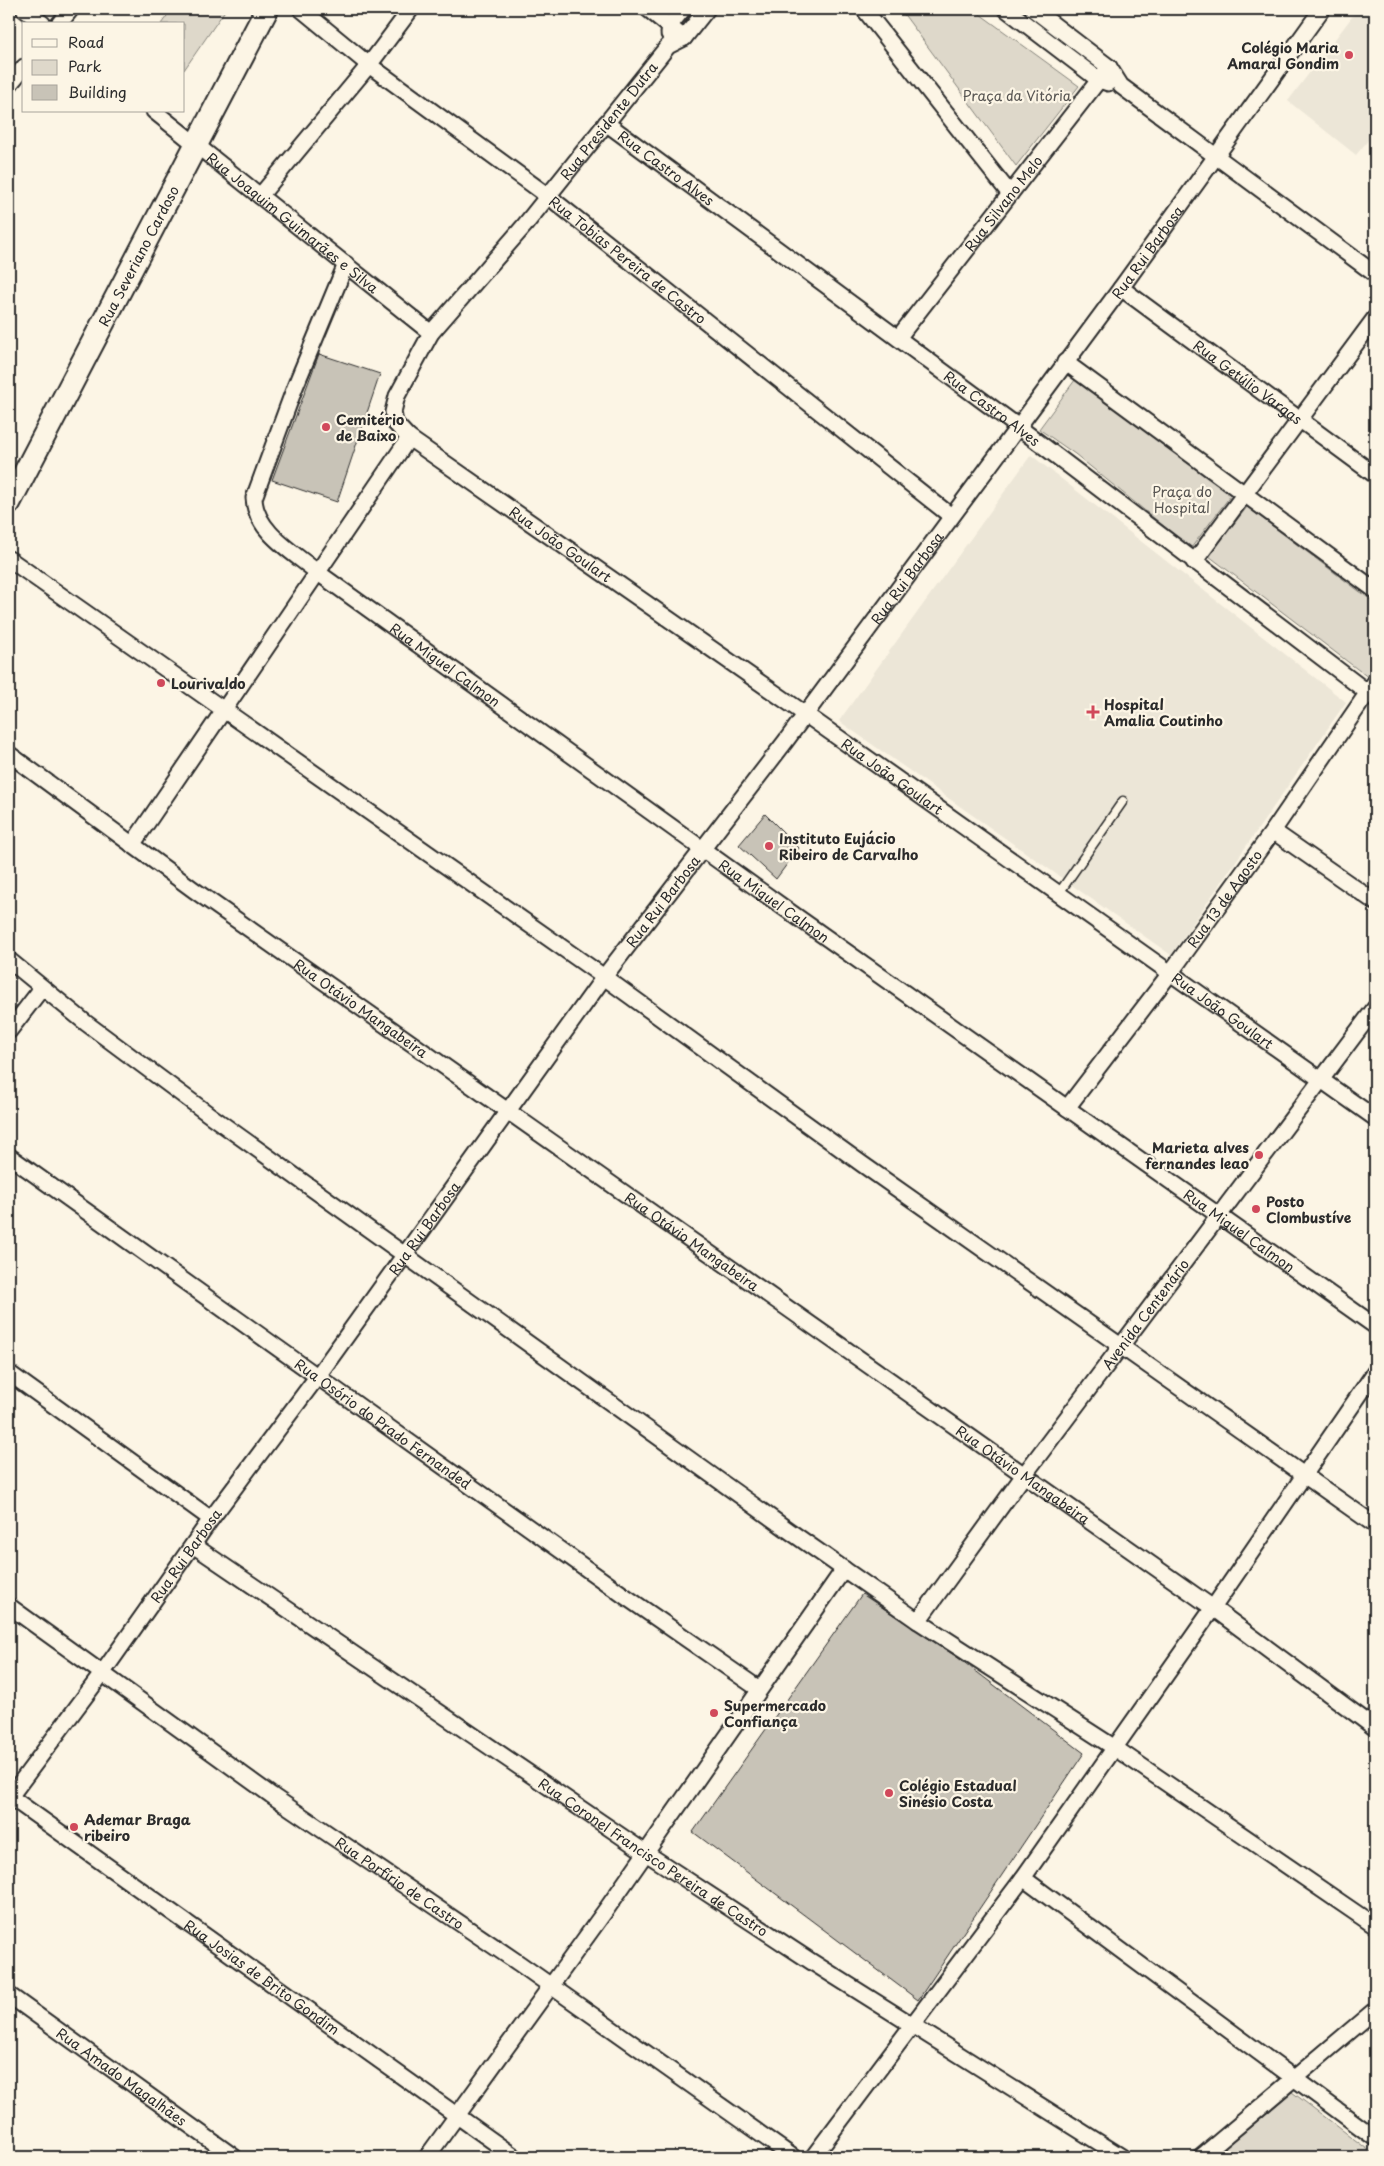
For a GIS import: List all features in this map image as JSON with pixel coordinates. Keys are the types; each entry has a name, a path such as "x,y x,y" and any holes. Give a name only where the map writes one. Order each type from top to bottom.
{"street":[{"path":"24,9 40,22"},
{"path":"61,22 71,9"},
{"name":"Rua Severiano Cardoso","path":"9,502 267,9"},
{"name":"Rua Tobias Pereira de Castro","path":"301,9 369,65 548,196 951,516"},
{"path":"260,196 369,65 411,9"},
{"path":"648,9 684,38"},
{"path":"668,46 670,25 683,9"},
{"name":"Rua Presidente Dutra","path":"431,333 548,196 668,46 684,38 707,9"},
{"path":"864,9 1010,194"},
{"path":"1006,9 1100,80 1122,86"},
{"path":"1033,9 1109,67 1122,86 1375,274"},
{"name":"Rua Rui Barbosa","path":"9,1797 101,1675 211,1519 317,1377 604,977 704,849 1016,426 1121,288 1322,9"},
{"name":"Rua Silvano Melo","path":"898,338 1109,67"},
{"path":"9,85 22,69"},
{"name":"Rua Joaquim Guimarães e Silva","path":"155,112 431,333"},
{"name":"Rua Castro Alves","path":"606,123 1016,426 1194,562 1373,691"},
{"name":"Rua Miguel Calmon","path":"346,264 306,360 254,498 254,511 262,525 317,572 1375,1326"},
{"name":"Rua Getúlio Vargas","path":"1121,288 1375,475"},
{"path":"1194,562 1375,318"},
{"name":"Rua João Goulart","path":"431,333 397,396 393,412 395,423 409,438 805,714 1322,1078 1375,1118"},
{"path":"1065,362 1246,493 1375,590"},
{"path":"132,845 409,438"},
{"path":"9,559 604,977 870,1169 1375,1525"},
{"name":"Rua 13 de Agosto","path":"1067,1108 1171,972 1373,691"},
{"name":"Rua Otávio Mangabeira","path":"9,754 132,845 1213,1608 1375,1728"},
{"path":"1273,831 1375,902"},
{"path":"9,960 42,988 211,1116 844,1569 918,1621 1115,1748 1375,1926"},
{"path":"9,1031 42,988"},
{"name":"Avenida Centenário","path":"918,1621 1024,1475 1375,1008"},
{"name":"Rua Osório do Prado Fernanded","path":"9,1156 317,1377 759,1689"},
{"path":"813,2157 1022,1878 1306,1475 1375,1372"},
{"path":"9,1373 211,1519"},
{"name":"Rua Coronel Francisco Pereira de Castro","path":"193,1545 646,1853 1122,2157"},
{"path":"427,2157 551,1987 844,1569"},
{"name":"Rua Porfírio de Castro","path":"9,1606 101,1675 271,1795 551,1987 792,2157"},
{"name":"Rua Josias de Brito Gondim","path":"9,1797 515,2157"},
{"path":"1022,1878 1375,2138"},
{"name":"Rua Amado Magalhães","path":"9,1996 234,2157"},
{"path":"1201,2157 1375,2010"}],"lane":[{"path":"1059,893 1123,801"}],"shaded area":[{"name":"Colégio Maria Amaral Gondim","path":"1358,9 1375,9 1375,132 1356,155 1288,101"},
{"name":"Hospital Amalia Coutinho","path":"1031,455 1346,702 1171,955 839,721"}],"green space":[{"path":"172,9 226,9 185,69 185,22 162,22"},
{"name":"Praça da Vitória","path":"900,9 973,9 1079,86 1016,166"},
{"name":"Praça do Hospital","path":"1075,380 1231,495 1191,548 1075,454 1039,429"},
{"name":"Praça do Hospital","path":"1247,507 1375,603 1375,669 1369,678 1209,556"},
{"path":"1292,2092 1375,2155 1375,2157 1215,2157"}],"building":[{"name":"Cemitério de Baixo","path":"319,354 380,374 337,502 272,480"},
{"name":"Instituto Eujácio Ribeiro de Carvalho","path":"765,814 799,848 776,879 739,845"},
{"name":"Colégio Estadual Sinésio Costa","path":"862,1594 957,1657 1084,1753 918,2000 693,1832"}],"place":[{"name":"Colégio Maria Amaral Gondim","path":"1349,55"},
{"name":"Cemitério de Baixo","path":"326,427"},
{"name":"Lourivaldo","path":"161,683"},
{"name":"Hospital Amalia Coutinho","path":"1093,712"},
{"name":"Instituto Eujácio Ribeiro de Carvalho","path":"769,846"},
{"name":"Marieta alves fernandes leao","path":"1259,1155"},
{"name":"Posto Clombustíve","path":"1256,1209"},
{"name":"Supermercado Confiança","path":"714,1713"},
{"name":"Colégio Estadual Sinésio Costa","path":"889,1793"},
{"name":"Ademar Braga ribeiro","path":"74,1827"}]}
